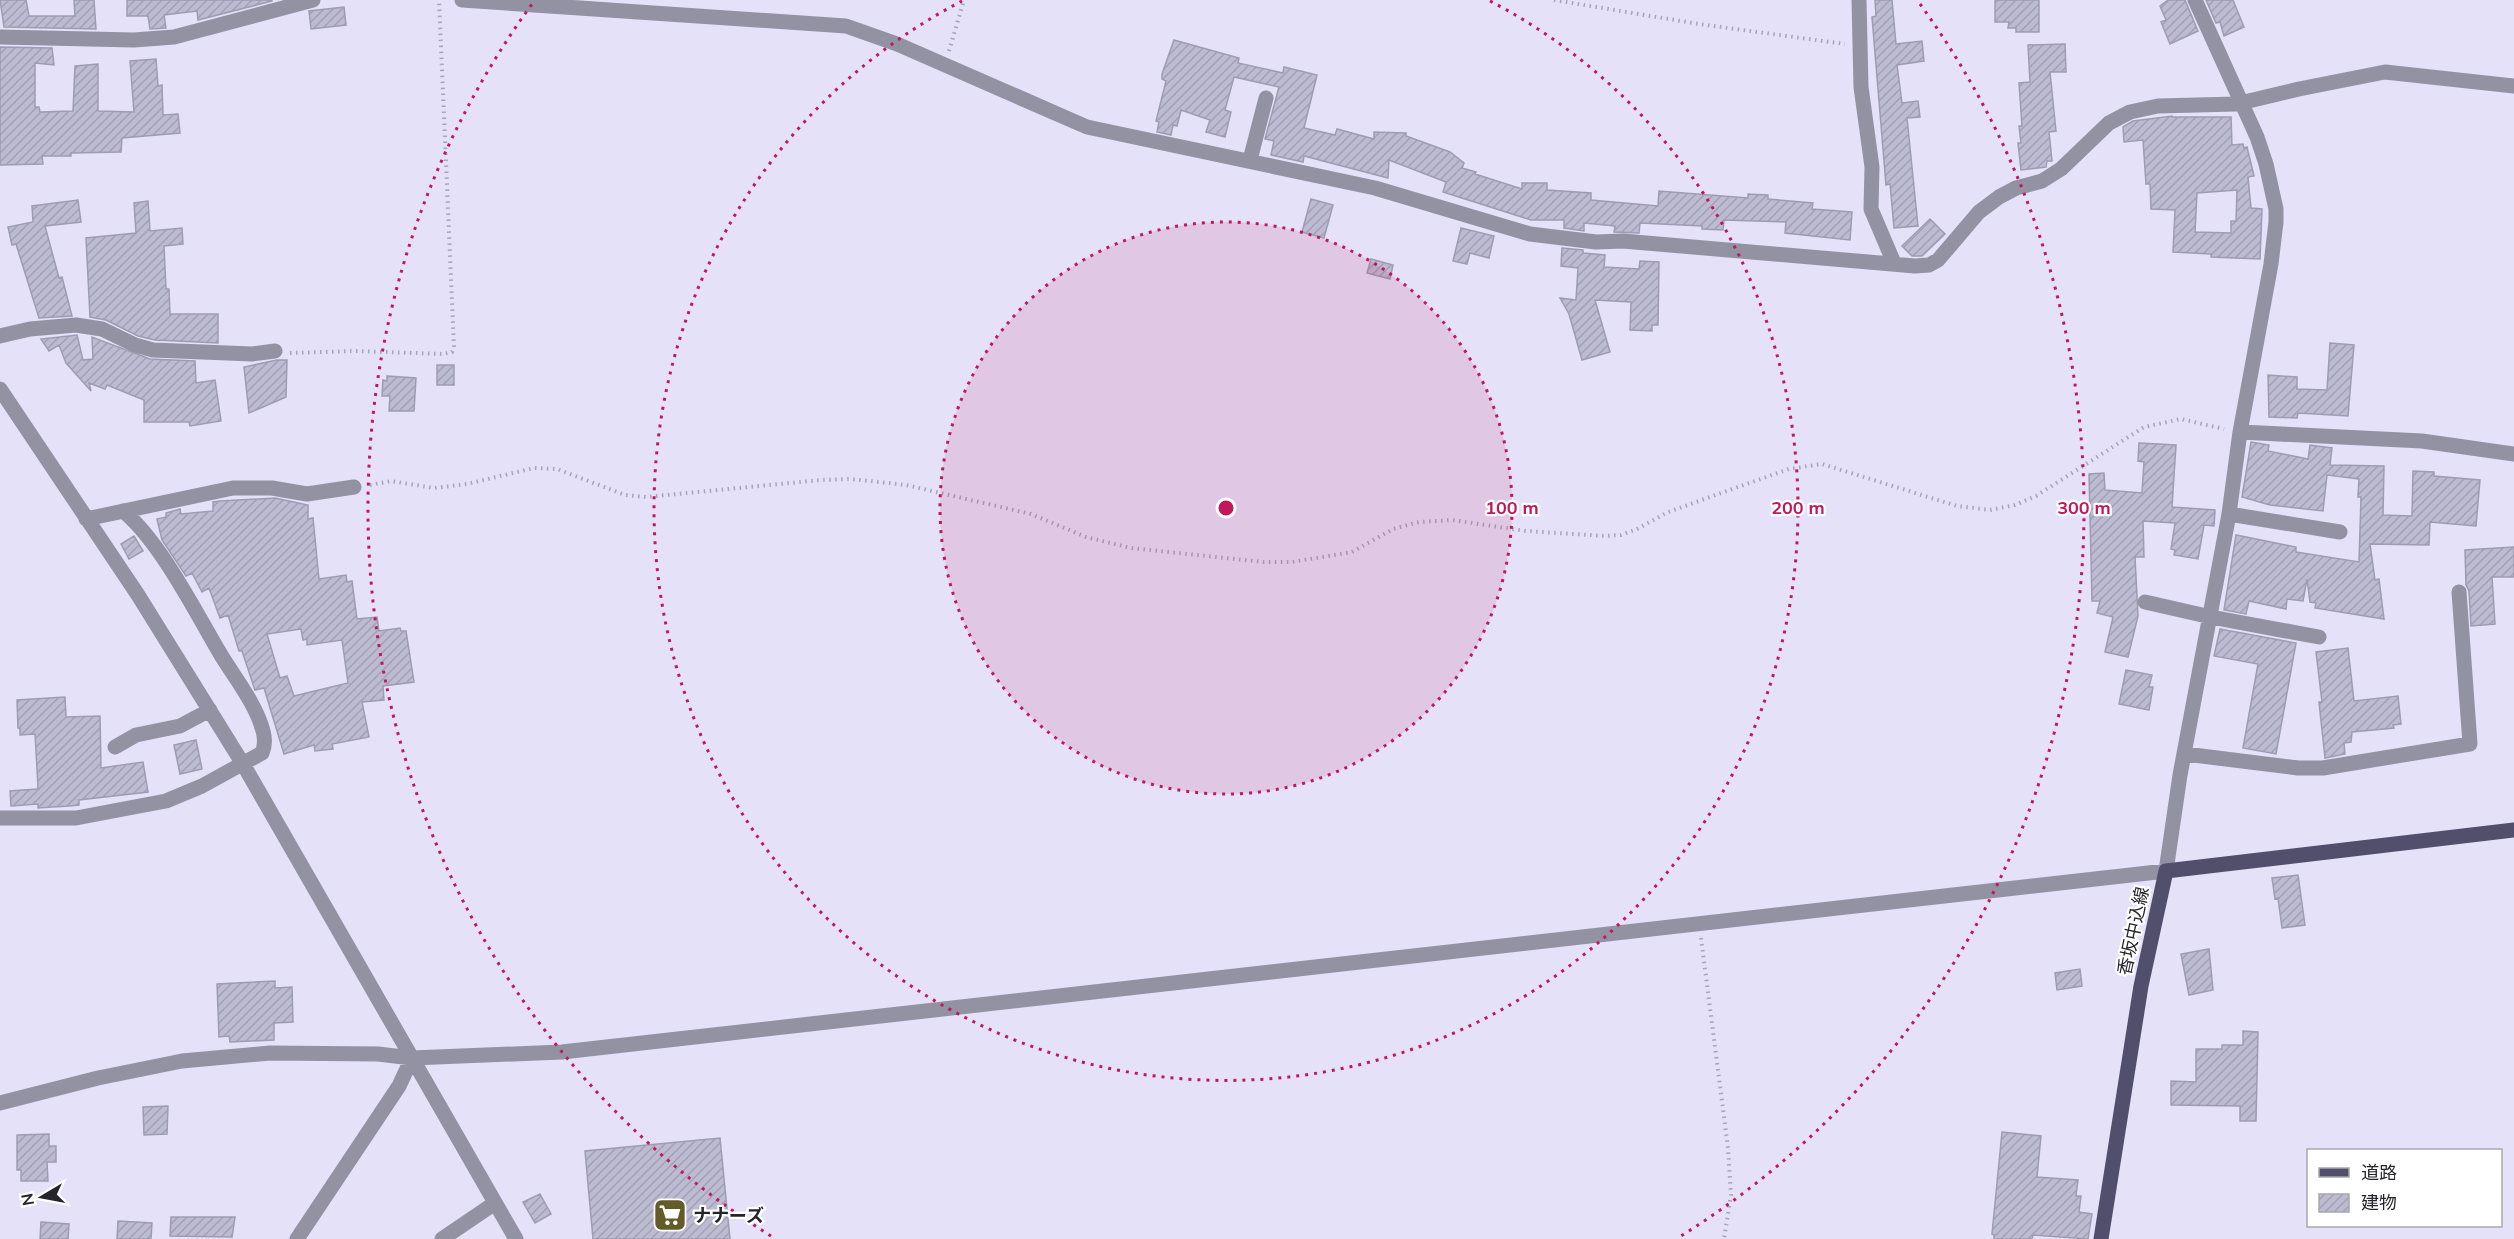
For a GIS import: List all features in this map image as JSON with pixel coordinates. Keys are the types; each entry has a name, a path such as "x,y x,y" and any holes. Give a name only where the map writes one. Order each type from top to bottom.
{"main road":[{"name":"香坂中込線","path":"2101,1239 2141,986 2166,871 2514,830"}],"street":[{"path":"0,37 134,40 174,37 313,0"},
{"path":"462,0 846,26 870,33 1087,127 1375,188 1530,234 1596,242 1623,241 1915,266 1929,265 1938,260 1979,212 1999,197 2042,180 2061,169 2109,123 2130,112 2157,106 2229,105 2385,72 2514,86"},
{"path":"1859,0 1861,87 1872,167 1871,209 1894,263"},
{"path":"0,1103 98,1078 182,1061 270,1053 378,1054 412,1058 512,1055 612,1047 2166,871 2229,514 2240,432 2271,264 2276,222 2276,209 2266,164 2195,0"},
{"path":"1250,160 1266,98"},
{"path":"0,336 30,329 76,325 102,329 135,345 153,350 252,354 275,351"},
{"path":"0,389 138,595 243,764 516,1239"},
{"path":"2240,432 2422,441 2514,454"},
{"path":"86,519 233,488 272,488 307,494 354,488"},
{"path":"0,818 76,818 166,801 202,786 243,764 262,753 265,746 263,731 250,703 167,566 133,519 123,511"},
{"path":"2229,514 2340,532"},
{"path":"2185,754 2298,768 2323,768 2347,766 2386,756 2470,744 2459,592"},
{"path":"2145,602 2319,637"},
{"path":"115,747 136,735 180,726 210,710"},
{"path":"297,1239 399,1086 412,1058"},
{"path":"442,1239 495,1203"}],"path":[{"path":"275,351 285,353 355,351 444,354 452,352 454,348 439,0"},
{"path":"945,65 964,0"},
{"path":"1554,0 1699,24 1860,46"},
{"path":"354,488 392,481 434,488 445,487 534,468 557,469 625,495 646,497 850,479 906,485 1030,514 1086,537 1131,548 1263,562 1292,562 1352,552 1393,529 1419,522 1452,520 1526,531 1621,535 1668,512 1789,469 1822,464 1957,507 1990,510 2014,505 2036,496 2144,427 2181,419 2240,432"},
{"path":"1699,925 1728,1148 1731,1195 1724,1239"}],"building":[{"path":"0,0 26,0 29,16 75,16 74,0 94,0 96,29 4,27"},
{"path":"127,0 272,1 198,20 197,11 164,15 166,28 150,29 148,16 127,16"},
{"path":"1875,0 1892,0 1896,44 1922,41 1924,61 1897,65 1902,103 1918,101 1920,117 1907,118 1918,226 1894,228 1890,184 1886,185 1872,17 1876,16"},
{"path":"1995,0 2039,0 2039,32 2016,32 2016,28 2008,28 2009,22 1995,22"},
{"path":"2168,0 2185,0 2198,31 2170,44 2161,22 2166,20 2160,6"},
{"path":"2206,0 2233,0 2244,27 2224,36 2220,22 2216,23"},
{"path":"344,7 346,25 311,29 309,11"},
{"path":"1174,40 1239,58 1238,63 1283,73 1284,67 1317,75 1304,128 1335,135 1337,129 1374,139 1374,132 1406,133 1406,136 1450,152 1464,163 1462,168 1476,172 1475,174 1522,189 1522,183 1547,183 1547,190 1591,193 1591,200 1658,206 1659,191 1748,198 1748,194 1768,195 1768,199 1813,203 1812,209 1852,212 1850,240 1785,233 1786,222 1724,220 1723,230 1702,229 1702,226 1640,223 1639,233 1614,232 1615,226 1584,223 1584,231 1564,228 1564,220 1531,220 1443,192 1446,182 1389,160 1388,178 1304,156 1303,162 1271,155 1274,141 1265,139 1279,87 1234,77 1225,110 1231,112 1225,137 1206,132 1210,120 1181,110 1177,126 1173,125 1171,135 1157,132 1159,122 1156,121 1166,81 1162,79 1162,74"},
{"path":"2065,44 2066,72 2050,72 2056,131 2049,132 2052,161 2047,161 2046,167 2021,170 2018,143 2021,143 2019,126 2022,126 2019,83 2030,82 2028,45"},
{"path":"0,47 52,48 54,65 35,63 35,107 39,107 40,112 73,111 75,66 98,64 98,111 134,112 130,61 156,59 158,86 162,85 163,115 178,114 180,133 122,138 121,152 42,156 43,164 0,165"},
{"path":"2172,116 2231,117 2232,145 2243,144 2244,148 2247,147 2254,176 2248,177 2251,208 2262,209 2260,259 2211,257 2211,254 2173,252 2175,210 2151,209 2150,184 2146,184 2143,140 2124,142 2123,127 2133,121","holes":["2237,190 2236,221 2231,221 2231,233 2195,232 2197,193"]},
{"path":"1311,199 1333,205 1324,238 1302,232"},
{"path":"78,200 81,222 45,226 72,316 39,318 16,244 12,245 8,227 33,222 32,206"},
{"path":"148,201 150,231 182,228 183,244 164,246 170,314 218,314 218,343 155,340 138,336 106,320 90,317 86,238 136,233 134,203"},
{"path":"1930,219 1945,234 1922,256 1912,256 1902,246"},
{"path":"1461,228 1494,236 1489,258 1470,253 1467,264 1453,261"},
{"path":"1562,248 1605,255 1604,267 1639,269 1640,261 1659,262 1658,325 1652,325 1652,331 1630,330 1631,302 1595,300 1610,352 1582,360 1569,314 1560,298 1576,300 1578,268 1561,266"},
{"path":"1371,259 1393,265 1390,279 1367,273"},
{"path":"77,335 83,360 93,359 92,337 150,359 195,361 196,383 215,380 221,421 190,426 189,422 144,422 144,400 107,385 105,389 89,383 91,391 66,363 59,345 49,351 41,339"},
{"path":"2330,343 2354,345 2348,416 2298,413 2297,418 2269,417 2268,375 2297,377 2297,389 2327,390"},
{"path":"287,360 286,397 249,413 244,367"},
{"path":"437,365 454,365 454,385 437,385"},
{"path":"387,376 416,378 414,411 389,411 390,396 382,396 383,380 387,381"},
{"path":"2251,442 2269,445 2268,451 2308,459 2310,445 2332,448 2330,465 2384,466 2383,515 2412,516 2413,471 2434,472 2434,476 2480,480 2476,526 2430,522 2429,545 2370,544 2375,580 2379,579 2384,619 2315,608 2316,603 2310,602 2307,579 2303,601 2287,599 2286,609 2249,601 2246,614 2224,610 2236,535 2296,547 2296,552 2359,562 2361,497 2358,497 2359,479 2327,475 2323,511 2270,505 2242,497"},
{"path":"2139,443 2176,445 2172,507 2215,510 2214,526 2204,525 2198,559 2174,555 2175,550 2171,549 2175,523 2143,521 2144,557 2135,557 2138,616 2128,657 2105,652 2113,617 2097,613 2100,601 2092,601 2089,474 2104,473 2105,490 2142,493 2144,462 2138,461"},
{"path":"275,498 308,505 308,519 313,518 319,579 346,575 347,582 352,581 357,619 377,617 379,631 400,628 401,631 406,631 414,682 383,686 384,700 362,702 369,737 332,744 333,749 315,751 314,745 284,754 264,688 255,690 242,651 239,651 228,615 220,618 209,588 202,592 192,573 186,576 162,540 157,519 166,517 166,513 180,509 181,514 213,511 213,502","holes":["301,629 303,640 307,639 307,645 342,640 348,683 294,696 287,676 280,678 267,634"]},
{"path":"134,536 143,551 129,559 121,544"},
{"path":"2514,547 2514,577 2492,577 2495,624 2471,626 2465,550"},
{"path":"2220,629 2296,643 2276,754 2243,748 2258,664 2214,656"},
{"path":"2348,648 2354,701 2398,696 2401,724 2393,725 2394,728 2352,732 2351,742 2344,743 2345,754 2325,758 2316,652"},
{"path":"2126,670 2152,675 2149,687 2153,687 2149,710 2119,704"},
{"path":"65,697 66,717 100,716 101,768 143,762 148,792 79,800 79,805 38,808 38,804 11,806 10,791 37,789 38,787 35,734 20,735 17,700"},
{"path":"196,740 202,769 180,774 174,745"},
{"path":"2298,875 2305,925 2282,928 2278,898 2275,899 2272,878"},
{"path":"2209,949 2213,990 2189,995 2181,954"},
{"path":"2080,969 2082,986 2057,990 2055,973"},
{"path":"275,981 275,988 292,987 293,1022 274,1023 274,1040 230,1042 229,1036 219,1037 217,984"},
{"path":"2243,1031 2258,1032 2256,1121 2240,1121 2240,1106 2171,1105 2171,1081 2196,1082 2196,1049 2222,1049 2222,1045 2243,1045"},
{"path":"168,1106 167,1134 144,1135 143,1107"},
{"path":"2002,1132 2041,1136 2037,1177 2078,1180 2076,1196 2081,1196 2079,1212 2092,1214 2088,1239 2033,1235 2032,1239 1994,1239 1992,1234"},
{"path":"49,1134 49,1146 56,1146 56,1162 47,1162 48,1181 21,1181 21,1170 17,1170 17,1135"},
{"path":"720,1138 730,1239 593,1239 585,1151"},
{"path":"540,1194 551,1214 535,1223 523,1202"},
{"path":"171,1217 235,1217 232,1237 170,1236"},
{"path":"118,1221 152,1223 151,1239 117,1239"},
{"path":"41,1222 69,1224 68,1239 40,1239"}],"place":[{"name":"ナナーズ","path":"670,1215"}]}
